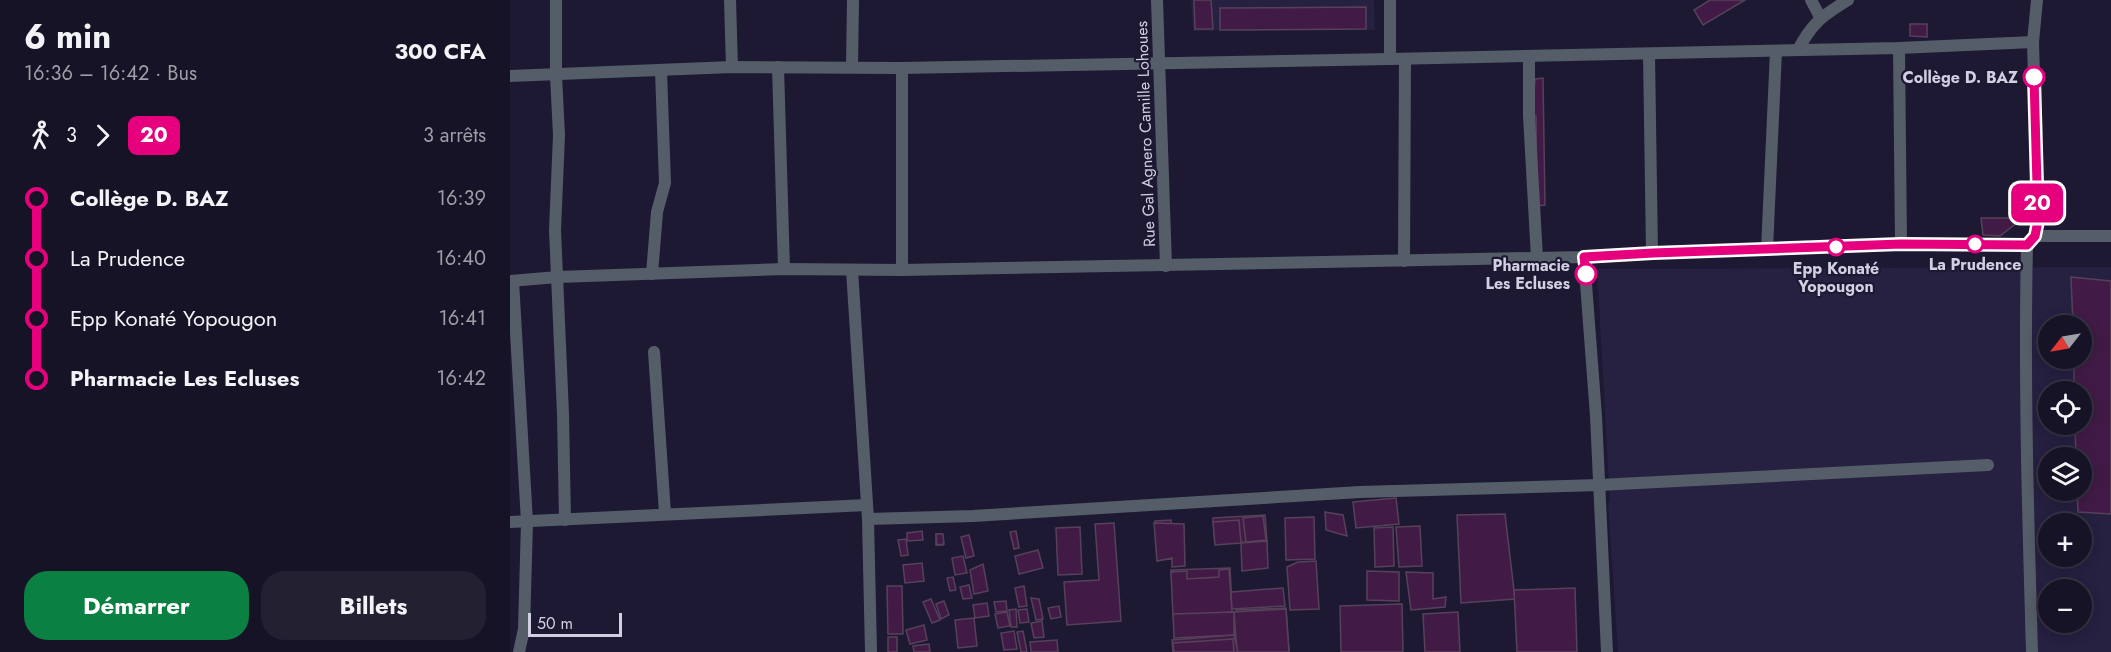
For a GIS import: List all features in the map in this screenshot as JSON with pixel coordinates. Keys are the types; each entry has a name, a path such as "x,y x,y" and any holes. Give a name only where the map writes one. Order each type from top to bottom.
{"street":[{"path":"556,0 559,135 555,230 565,520"},
{"path":"730,0 732,67"},
{"path":"852,67 853,0"},
{"name":"Rue Gal Agnero Camille Lohoues","path":"1157,0 1166,266"},
{"path":"1390,0 1390,59"},
{"path":"1811,0 1820,17"},
{"path":"1798,50 1820,17 1848,0"},
{"path":"2032,652 2025,405 2031,241 2038,221 2034,42 2037,0"},
{"path":"510,76 556,76 732,67 902,68 1405,59 1899,48 2034,42"},
{"path":"1899,48 1901,244"},
{"path":"1767,249 1776,51"},
{"path":"1649,54 1653,253"},
{"path":"1529,56 1529,116 1537,258"},
{"path":"1404,261 1405,59"},
{"path":"778,67 784,269"},
{"path":"902,68 902,270"},
{"path":"652,274 657,212 665,183 661,71"},
{"path":"519,652 524,629 527,522 512,281 558,277 784,269 902,270 1584,257 2031,241 2111,236"},
{"path":"1584,257 1596,416 1608,652"},
{"path":"852,270 868,519 872,652"},
{"path":"654,352 665,513"},
{"path":"868,519 973,516 1360,492 1599,485 1988,465"},
{"path":"510,522 867,505"}],"shaded area":[{"path":"1191,0 1374,0 1375,30 1193,31"},
{"path":"2111,267 2111,652 1618,652 1608,503 1610,502 1597,269"}],"building":[{"path":"1194,0 1211,0 1213,29 1195,29"},
{"path":"1710,0 1745,0 1703,25 1694,10"},
{"path":"1366,7 1366,29 1220,30 1220,8"},
{"path":"1910,24 1927,24 1927,37 1910,36"},
{"path":"1543,78 1545,205 1537,206 1536,116 1532,114 1535,79"},
{"path":"1981,218 2023,218 2000,236 1983,235"},
{"path":"2071,277 2111,281 2111,514 2078,512 2078,501 2092,501 2092,447 2076,447 2075,435 2092,435 2092,381 2074,381 2074,369 2092,369 2092,315 2073,315"},
{"path":"1396,498 1399,524 1356,528 1353,502"},
{"path":"1325,512 1343,515 1347,536 1326,530"},
{"path":"1505,514 1515,599 1461,603 1457,515"},
{"path":"1265,515 1267,541 1215,544 1213,518"},
{"path":"1263,516 1266,540 1246,542 1243,518"},
{"path":"1314,517 1315,559 1286,560 1285,518"},
{"path":"1171,520 1173,559 1157,560 1155,521"},
{"path":"1239,520 1241,543 1215,545 1213,522"},
{"path":"1114,523 1121,621 1067,625 1064,582 1099,580 1095,524"},
{"path":"1154,523 1184,524 1185,566 1172,567 1172,558 1157,561"},
{"path":"1420,526 1422,566 1399,567 1396,527"},
{"path":"1080,527 1082,574 1058,575 1056,528"},
{"path":"1393,527 1394,566 1375,567 1374,528"},
{"path":"922,531 923,540 907,541 907,533"},
{"path":"1016,531 1019,548 1014,549 1010,532"},
{"path":"936,534 942,534 943,545 936,545"},
{"path":"936,534 943,534 944,544 937,545"},
{"path":"969,535 974,556 966,558 961,537"},
{"path":"906,539 908,555 901,556 898,540"},
{"path":"1267,541 1268,568 1242,571 1241,543"},
{"path":"1038,550 1043,568 1019,574 1015,556"},
{"path":"963,556 967,573 955,575 952,558"},
{"path":"1316,561 1319,609 1290,610 1287,567 1298,562"},
{"path":"922,563 924,581 905,583 903,565"},
{"path":"983,564 988,591 974,594 970,570"},
{"path":"1230,568 1232,609 1174,612 1171,570"},
{"path":"1229,569 1232,612 1173,616 1171,572 1187,571 1187,579 1219,577 1219,570"},
{"path":"1367,571 1399,572 1399,601 1367,600"},
{"path":"1406,572 1433,573 1433,599 1446,597 1445,607 1411,610"},
{"path":"953,577 956,590 950,591 947,578"},
{"path":"969,585 972,598 963,599 960,587"},
{"path":"887,586 902,586 903,634 888,634"},
{"path":"1024,586 1027,606 1019,607 1015,588"},
{"path":"1283,588 1285,606 1232,609 1231,592"},
{"path":"1575,588 1577,652 1517,652 1514,590"},
{"path":"1031,598 1039,599 1043,619 1036,620"},
{"path":"931,599 940,620 932,623 923,602"},
{"path":"944,601 949,615 941,619 936,604"},
{"path":"1006,601 1007,611 996,612 994,602"},
{"path":"987,603 989,616 975,618 973,605"},
{"path":"1402,604 1403,652 1341,652 1340,606"},
{"path":"1059,606 1061,617 1051,619 1048,608"},
{"path":"1286,608 1289,652 1234,652 1236,610"},
{"path":"1016,609 1017,627 1011,627 1009,610"},
{"path":"1027,609 1029,622 1020,623 1018,610"},
{"path":"1286,609 1289,652 1237,652 1234,612"},
{"path":"1007,612 1010,626 998,628 995,614"},
{"path":"1234,612 1234,635 1174,638 1173,614"},
{"path":"1458,612 1460,652 1425,652 1423,614"},
{"path":"974,618 977,646 958,648 955,620"},
{"path":"1042,621 1044,637 1034,638 1031,623"},
{"path":"924,625 927,640 910,644 906,630"},
{"path":"1014,631 1017,649 1004,650 1001,633"},
{"path":"1023,631 1027,652 1021,652 1017,632"},
{"path":"1234,635 1238,652 1173,652 1172,640"},
{"path":"888,637 897,637 897,652 888,652"},
{"path":"1233,639 1234,652 1174,652 1173,643"},
{"path":"1057,640 1058,652 1031,652 1030,642"},
{"path":"929,644 930,652 914,652 913,646"}],"bus line":[{"name":"20","path":"1586,274 1584,257 1901,244 2027,245 2035,236 2038,221 2034,77"}],"place":[{"name":"Collège D. BAZ","path":"2034,77"},
{"name":"La Prudence","path":"1975,244"},
{"name":"Epp Konaté Yopougon","path":"1836,247"},
{"name":"Pharmacie Les Ecluses","path":"1586,274"}]}
